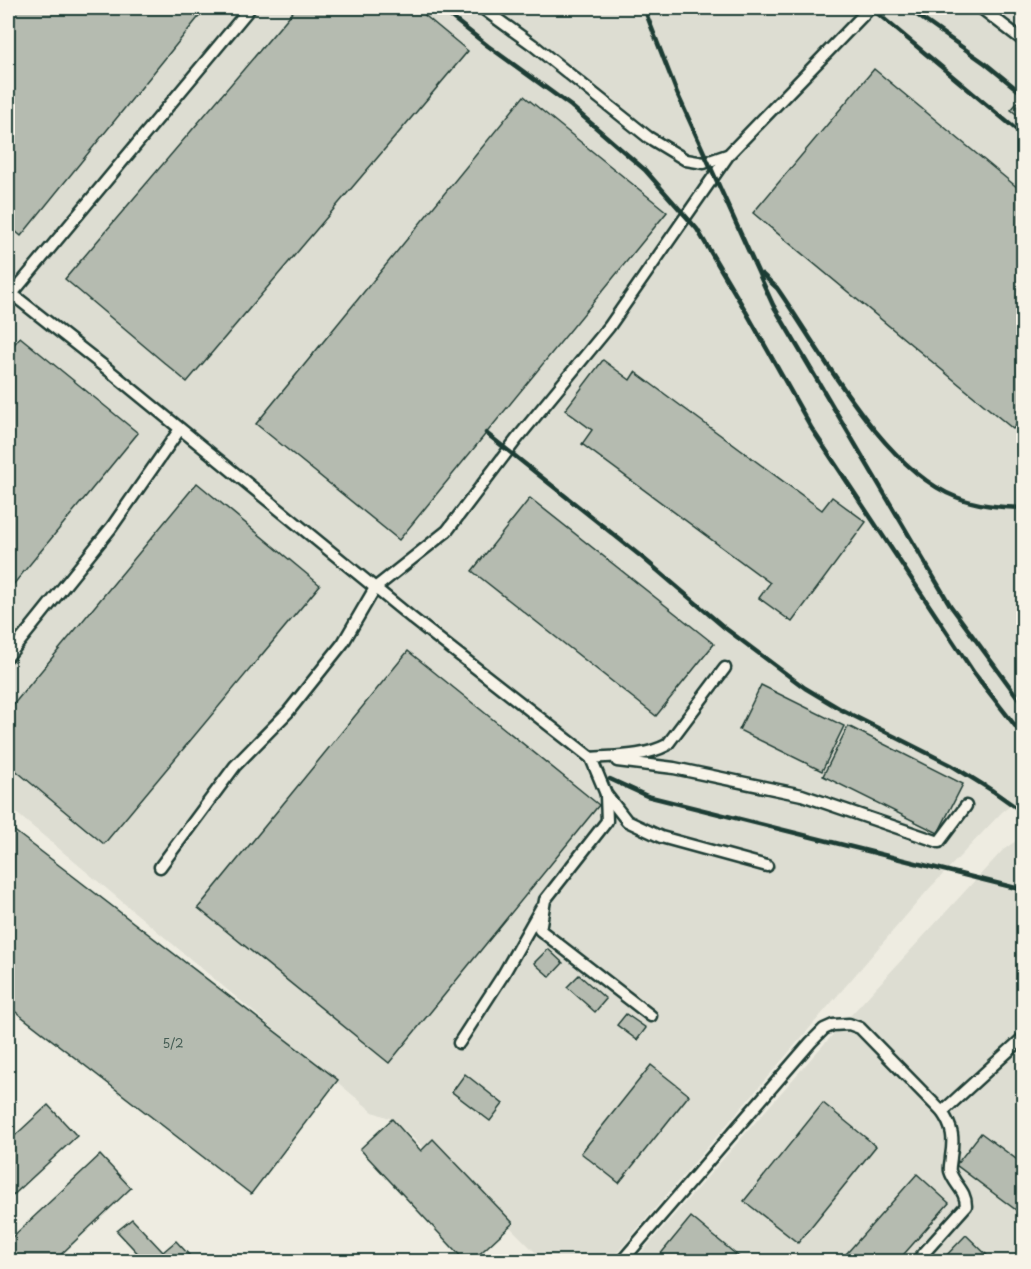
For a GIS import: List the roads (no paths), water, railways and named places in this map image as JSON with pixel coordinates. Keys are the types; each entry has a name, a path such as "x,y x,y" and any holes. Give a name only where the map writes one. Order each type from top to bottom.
{"lane":[{"path":"250,8 9,294 591,758 606,794 627,821 661,837 767,866"},
{"path":"482,8 533,45 648,137 686,160 704,163 730,153"},
{"path":"160,867 235,766 288,712 343,643 375,588 447,531 516,440 609,327 730,153 870,8"},
{"path":"981,8 1023,41"},
{"path":"8,656 111,528 180,429"},
{"path":"591,758 641,754 667,745 725,668"},
{"path":"591,758 674,768 802,795 939,842 966,806"},
{"path":"459,1043 503,975 545,900 608,821 606,794"},
{"path":"545,900 540,930 651,1016"},
{"path":"621,1262 785,1070 824,1029 841,1024 860,1028 942,1112 954,1135 950,1172 966,1198 966,1206 916,1262"},
{"path":"942,1112 1023,1037"}],"railway":[{"path":"440,8 571,106 645,170 697,229 812,429 974,673 1024,737"},
{"path":"644,8 677,93 773,305 950,605 1024,706"},
{"path":"871,8 1024,136"},
{"path":"907,8 986,64 1024,95"},
{"path":"762,274 777,288 856,406 903,461 929,483 956,497 981,504 1024,508"},
{"path":"486,433 643,558 725,628 805,688 842,710 951,765 1024,813"},
{"path":"610,779 647,796 1024,890"}]}
